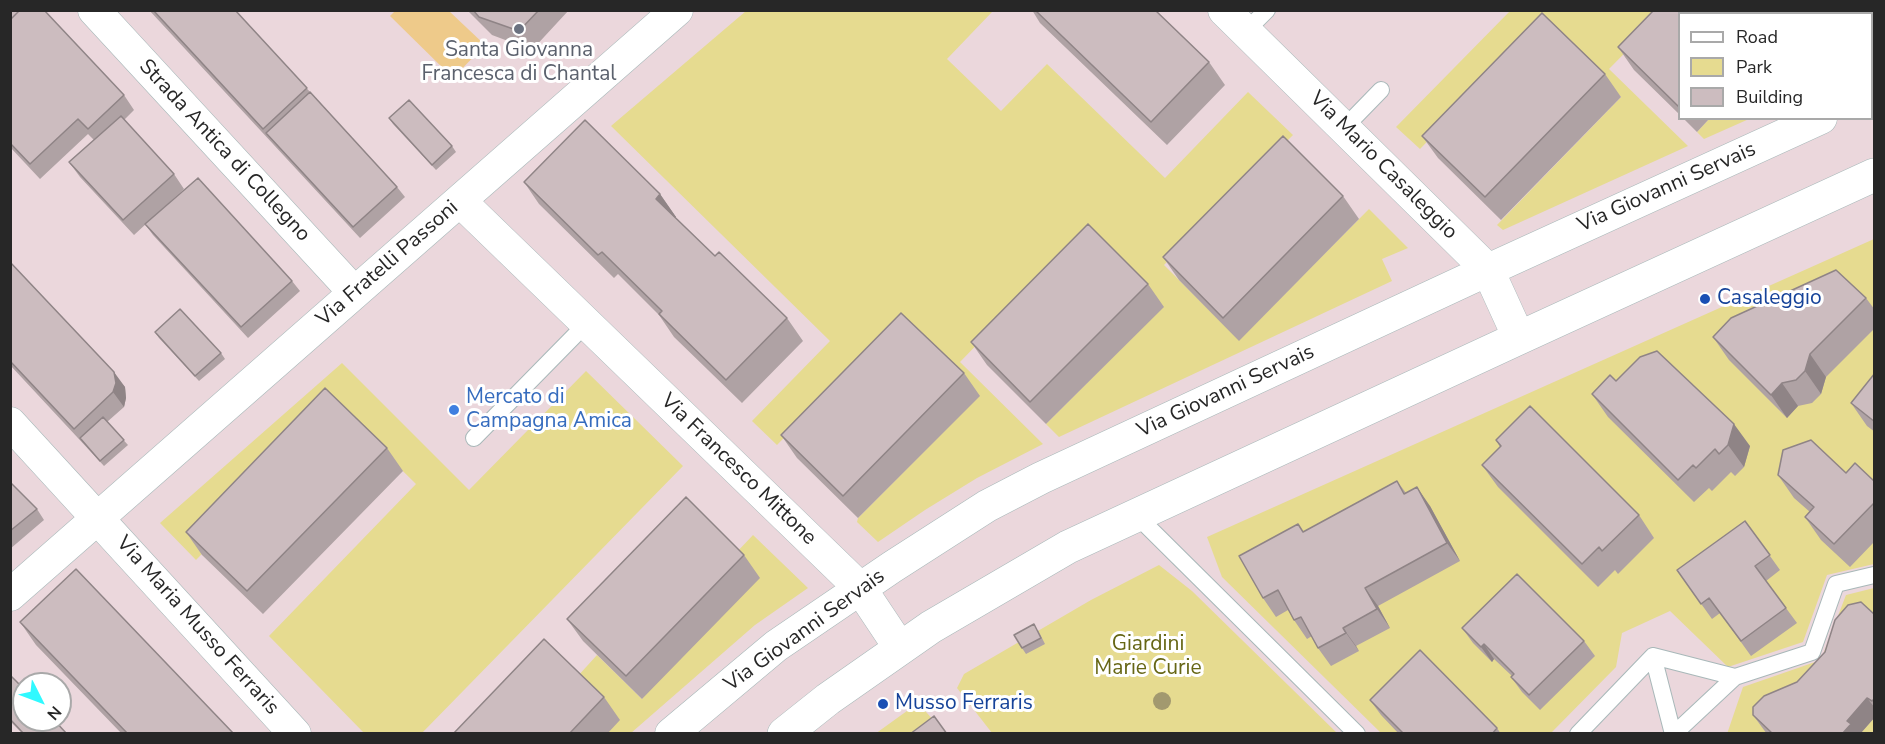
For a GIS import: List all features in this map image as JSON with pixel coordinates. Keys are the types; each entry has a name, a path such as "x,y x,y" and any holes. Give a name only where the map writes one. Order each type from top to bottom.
{"street":[{"name":"Strada Antica di Collegno","path":"94,10 354,292"},
{"name":"Via Fratelli Passoni","path":"10,595 677,10"},
{"name":"Via Mario Casaleggio","path":"1246,18 1344,128 1488,270 1519,338"},
{"name":"Via Giovanni Servais","path":"671,734 776,646 860,588 987,506 1041,478 1488,270 1817,120"},
{"path":"784,734 828,699 931,627 1068,547 1875,175"},
{"name":"Via Francesco Mittone","path":"460,201 860,588 900,648"},
{"path":"10,423 99,518"},
{"name":"Via Maria Musso Ferraris","path":"99,518 295,734"}],"lane":[{"path":"1344,128 1381,90"},
{"path":"474,438 586,324"},
{"path":"1136,515 1357,734"},
{"path":"1653,656 1674,734 1735,676 1812,652 1836,584 1875,574"},
{"path":"1653,656 1735,676"},
{"path":"1578,734 1653,656"}],"green space":[{"path":"746,11 991,11 947,59 1001,111 1047,64 1165,178 1248,92 1293,135 1164,265 1239,340 1369,209 1408,248 1382,259 1392,281 1059,437 1046,424 1163,307 1087,231 960,362 1043,444 977,478 878,542 857,522 858,518 979,396 899,320 777,445 752,421 830,341 611,126"},
{"path":"1510,11 1666,11 1609,69 1688,146 1503,230 1497,225 1621,97 1543,22 1420,149 1396,127"},
{"path":"1708,120 1747,120 1704,139 1697,132"},
{"path":"1874,239 1874,564 1827,575 1803,642 1728,667 1670,611 1622,633 1616,667 1551,733 1381,733 1222,577 1207,537"},
{"path":"342,363 469,490 586,371 683,466 422,733 364,733 269,636 416,484 342,411 196,560 160,523"},
{"path":"753,535 808,588 755,625 631,733 607,733 577,677 597,655 642,699 735,554"},
{"name":"Giardini Marie Curie","path":"1159,565 1192,591 1337,733 992,733 957,688 964,674 1091,600"},
{"path":"1874,588 1874,733 1727,734 1743,687 1821,660 1846,595"},
{"path":"918,703 945,733 875,734"}],"shaded area":[{"path":"395,11 449,11 485,45 453,78 390,16"}],"building":[{"path":"10,10 20,10 10,20"},
{"path":"20,10 44,10 124,95 88,129 78,119 30,164 10,143 10,20"},
{"path":"153,10 235,10 307,88 263,129"},
{"path":"473,10 539,10 519,31 479,17"},
{"path":"1035,10 1155,10 1209,62 1151,122"},
{"path":"1654,10 1777,10 1776,12 1678,12 1678,106 1618,47"},
{"path":"1866,10 1875,10 1875,18 1873,12"},
{"path":"1542,13 1605,74 1485,197 1422,136"},
{"path":"310,92 397,187 353,227 266,133"},
{"path":"409,100 452,146 432,165 389,118"},
{"path":"121,116 174,174 123,220 69,162"},
{"path":"585,120 660,194 656,199 715,256 719,252 787,318 726,380 659,314 662,311 602,252 598,255 524,182"},
{"path":"1283,136 1343,196 1223,318 1163,257"},
{"path":"198,178 292,281 241,327 145,224"},
{"path":"1088,224 1148,284 1030,402 971,342"},
{"path":"10,262 114,372 116,383 113,392 74,429 10,361"},
{"path":"1836,270 1866,298 1810,354 1805,371 1796,380 1782,383 1771,395 1713,337 1731,318"},
{"path":"180,309 221,353 195,376 155,332"},
{"path":"901,313 964,373 843,496 781,435"},
{"path":"1657,351 1734,424 1728,445 1719,454 1715,449 1696,468 1693,465 1678,480 1592,394 1610,375 1616,381 1640,357"},
{"path":"1875,373 1875,422 1851,403"},
{"path":"325,388 387,448 247,591 186,532"},
{"path":"1530,406 1639,515 1602,551 1599,547 1582,564 1482,465 1501,446 1496,440"},
{"path":"103,417 124,440 100,461 80,438"},
{"path":"1811,440 1846,473 1855,463 1875,482 1875,502 1834,544 1805,517 1814,507 1778,475 1783,450"},
{"path":"1397,481 1404,494 1417,487 1447,543 1365,588 1377,609 1343,628 1346,633 1318,648 1301,617 1294,620 1278,590 1263,598 1239,556 1298,524 1303,532"},
{"path":"10,482 37,509 10,531"},
{"path":"686,497 744,555 626,676 567,619"},
{"path":"1745,521 1770,555 1755,566 1786,608 1741,641 1709,598 1701,604 1677,570"},
{"path":"76,569 234,734 128,734 72,676 72,672 68,672 20,622"},
{"path":"1517,574 1584,641 1529,695 1511,677 1514,674 1484,644 1481,647 1462,628"},
{"path":"1861,602 1875,615 1875,698 1872,701 1867,698 1847,721 1851,724 1842,734 1773,734 1753,715 1753,707 1764,696 1797,682 1825,652 1835,620 1848,605"},
{"path":"1034,624 1041,638 1022,648 1014,635"},
{"path":"544,639 604,697 569,734 453,734"},
{"path":"1420,650 1497,728 1492,734 1404,734 1370,700"},
{"path":"10,675 12,677 12,721 10,719"},
{"path":"934,716 947,734 910,734"},
{"path":"22,732 65,732 67,734 24,734"}],"place":[{"name":"Santa Giovanna Francesca di Chantal","path":"519,29"},
{"name":"Casaleggio","path":"1705,299"},
{"name":"Mercato di Campagna Amica","path":"454,410"},
{"name":"Musso Ferraris","path":"883,704"}]}
